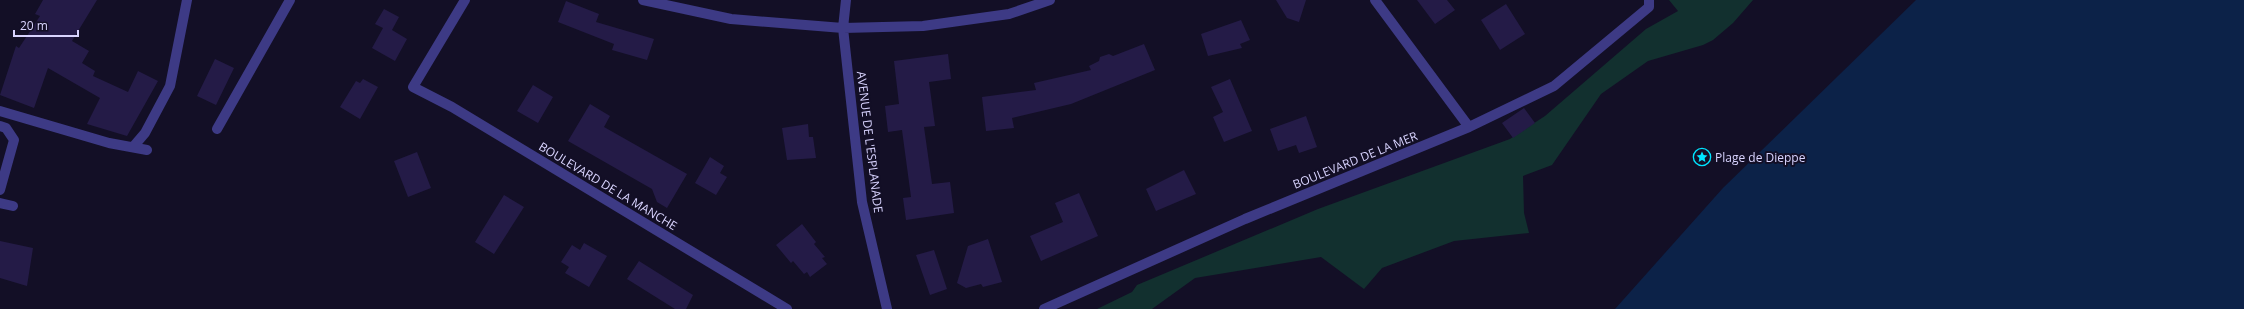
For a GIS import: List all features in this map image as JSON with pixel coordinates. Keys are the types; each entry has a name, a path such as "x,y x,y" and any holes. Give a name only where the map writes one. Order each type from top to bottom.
{"street":[{"path":"133,146 145,133 170,86 187,0"},
{"path":"217,129 290,0"},
{"name":"BOULEVARD DE LA MANCHE","path":"465,0 413,87 452,107 787,309"},
{"path":"643,0 731,19 843,28 923,26 1009,14 1050,0"},
{"name":"AVENUE DE L'ESPLANADE","path":"846,0 843,28 862,202 887,309"},
{"path":"1375,0 1469,127"},
{"name":"BOULEVARD DE LA MER","path":"1044,309 1245,219 1469,127 1554,86 1649,7 1650,0"},
{"path":"0,111 109,142 147,150"},
{"path":"0,126 6,128 14,140 0,190"},
{"path":"0,203 13,206"}],"green space":[{"path":"1669,0 1753,0 1733,23 1713,40 1703,45 1648,61 1601,94 1552,165 1523,176 1524,213 1529,233 1454,241 1382,268 1364,289 1321,257 1195,278 1152,309 1097,309 1132,292 1137,285 1318,209 1510,139 1545,116 1646,29 1678,11"}],"water":[{"path":"1916,0 2244,0 2244,309 1615,309 1723,188"}],"building":[{"path":"43,0 97,0 72,41 89,51 82,63 95,71 93,76 128,92 138,71 158,81 127,136 87,124 100,98 48,68 34,108 0,95 16,46 19,48 40,16 35,14"},
{"path":"1276,0 1306,0 1299,22 1287,18"},
{"path":"1417,0 1447,0 1455,10 1435,24"},
{"path":"566,1 599,14 596,22 654,39 647,60 612,50 614,44 558,22"},
{"path":"1506,4 1525,34 1500,50 1481,20"},
{"path":"384,9 399,17 392,30 407,39 395,61 372,48 383,28 375,24"},
{"path":"1241,20 1250,40 1240,44 1242,48 1208,56 1201,34"},
{"path":"1144,44 1155,70 1071,104 1012,118 1014,128 986,131 982,97 1036,90 1034,83 1091,70 1089,66 1099,61 1100,57 1109,54 1113,56"},
{"path":"948,54 951,79 929,82 935,126 924,127 932,184 950,182 954,213 906,220 903,198 911,197 902,130 888,132 885,106 899,104 894,61"},
{"path":"215,59 234,68 216,105 197,96"},
{"path":"363,79 378,87 360,119 340,107 356,81 360,83"},
{"path":"1230,79 1252,131 1224,142 1213,117 1223,112 1211,87"},
{"path":"533,85 553,97 538,123 517,111"},
{"path":"590,104 610,116 604,127 687,174 667,208 657,202 652,189 568,141"},
{"path":"1524,108 1535,123 1513,138 1502,123"},
{"path":"1306,116 1317,147 1299,153 1296,145 1278,151 1270,129"},
{"path":"808,124 809,137 813,137 816,158 787,160 782,128"},
{"path":"417,152 431,188 408,197 394,161"},
{"path":"710,157 724,166 720,173 727,177 716,195 695,183"},
{"path":"1184,170 1196,194 1156,211 1146,189"},
{"path":"1079,193 1098,236 1041,261 1030,236 1063,222 1055,203"},
{"path":"504,195 524,207 494,254 475,242"},
{"path":"802,224 816,242 814,244 825,257 822,258 827,264 810,277 807,272 804,274 793,261 791,263 776,245"},
{"path":"988,239 1002,282 983,287 981,284 966,288 957,283 968,246"},
{"path":"0,241 33,248 27,286 0,278"},
{"path":"584,243 607,256 589,287 565,273 569,267 561,262 572,245 580,250"},
{"path":"934,250 947,289 930,295 916,255"},
{"path":"639,261 693,295 686,309 675,309 627,279"}],"place":[{"name":"Plage de Dieppe","path":"1702,157"}]}
